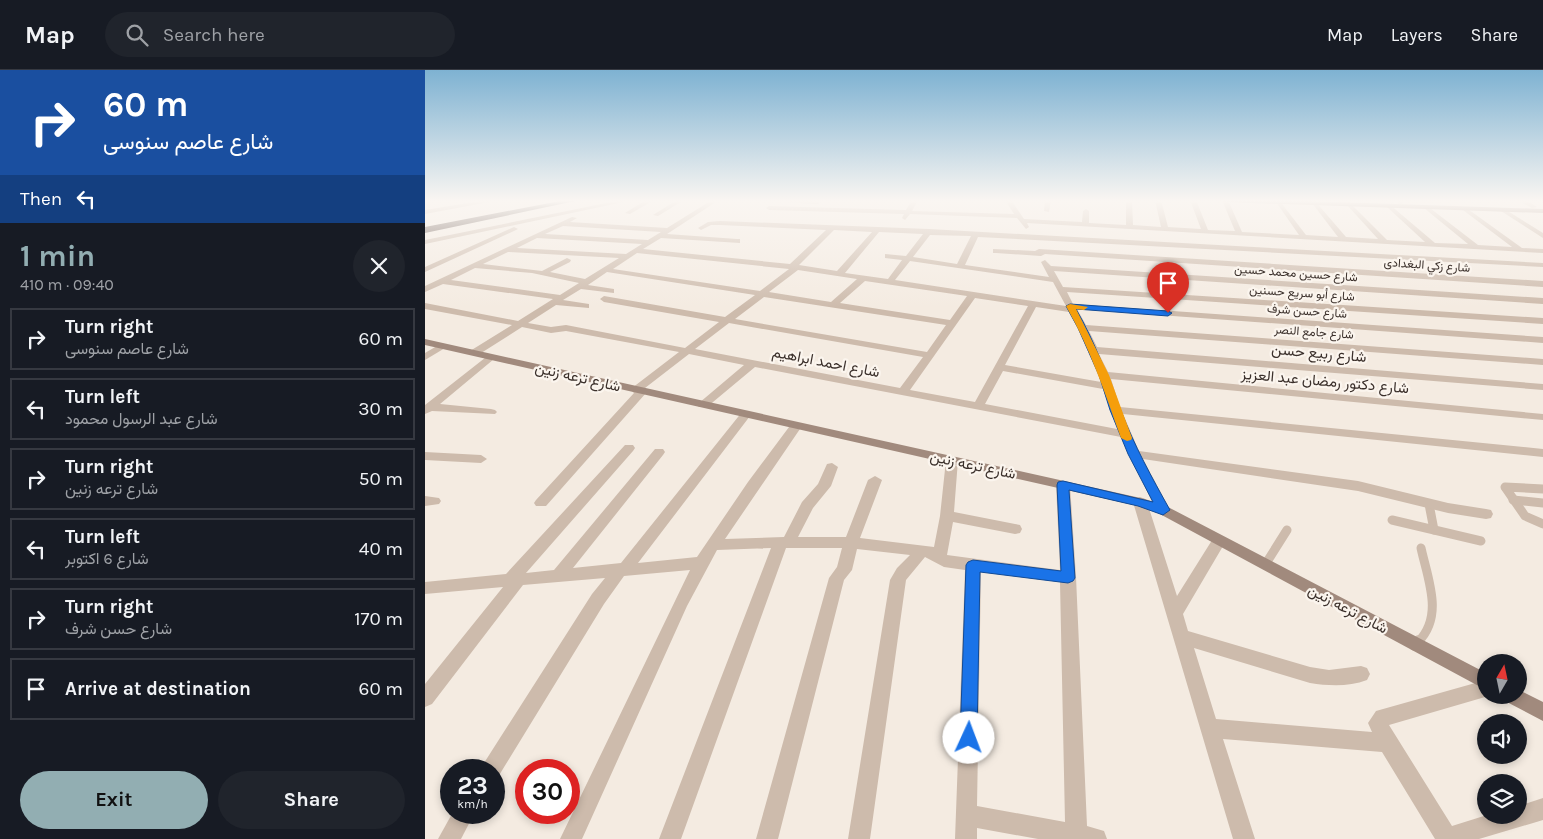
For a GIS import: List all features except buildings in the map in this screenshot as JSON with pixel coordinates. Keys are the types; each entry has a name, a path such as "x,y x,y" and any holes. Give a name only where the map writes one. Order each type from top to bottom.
{"street":[{"path":"425,242 454,236"},
{"path":"425,251 459,236"},
{"path":"425,270 499,236"},
{"path":"425,289 535,236 650,242"},
{"path":"474,353 659,236 737,241"},
{"path":"541,503 639,390 687,350 795,267 826,236"},
{"path":"839,274 873,236"},
{"path":"890,282 924,236"},
{"path":"960,266 975,236"},
{"path":"1011,236 1543,265"},
{"path":"1286,236 1543,251"},
{"path":"1379,236 1385,242"},
{"path":"1423,236 1433,245"},
{"path":"1462,236 1476,247"},
{"path":"1502,236 1521,250"},
{"path":"1032,237 1083,328 1106,380 1125,434 1163,510"},
{"name":"شارع حسن شرف","path":"507,250 632,253 795,267 1033,304 1071,308 1543,340"},
{"name":"شارع زكي البغدادى","path":"996,251 1543,284"},
{"name":"شارع أبو سريع حسنين","path":"888,256 960,266 1057,284 1543,321"},
{"path":"545,272 567,260"},
{"path":"472,266 545,272 611,291"},
{"name":"شارع حسين محمد حسين","path":"1048,268 1128,278 1196,278 1308,289 1335,288 1386,294 1543,301"},
{"path":"607,270 952,323"},
{"path":"833,305 864,278"},
{"path":"1196,278 1199,289"},
{"path":"1228,281 1233,291"},
{"path":"441,282 559,300 586,306"},
{"path":"1335,288 1341,296"},
{"path":"903,392 973,294"},
{"path":"604,300 928,356"},
{"path":"978,407 1033,304"},
{"name":"شارع احمد ابراهيم","path":"425,306 551,330 566,328 687,350 1125,434"},
{"name":"شارع جامع النصر","path":"1083,328 1543,362"},
{"name":"شارع ترعه زنين","path":"425,342 1140,502 1163,510 1477,677"},
{"path":"425,357 442,346"},
{"name":"شارع ربيع حسن","path":"1093,350 1543,387"},
{"path":"428,409 490,357"},
{"path":"703,404 753,363"},
{"name":"شارع دكتور رمضان عبد العزيز","path":"998,367 1106,380 1543,417"},
{"path":"428,409 491,412"},
{"path":"1115,410 1543,453"},
{"path":"498,759 598,599 746,414"},
{"path":"571,839 679,606 701,563 796,426"},
{"path":"425,698 514,580 629,448"},
{"path":"558,576 659,452"},
{"path":"1134,454 1358,486 1429,504 1487,514"},
{"path":"425,456 481,459"},
{"path":"939,558 947,516 952,460"},
{"path":"670,839 785,542 807,505 824,486 832,467"},
{"path":"767,839 837,578 843,572 851,543 875,480"},
{"path":"967,815 1086,837 1063,485"},
{"path":"1140,502 1243,839"},
{"path":"947,516 1015,529"},
{"path":"1175,614 1219,541"},
{"path":"712,545 785,542 851,543 931,552 939,558 973,565 1068,578"},
{"path":"859,839 898,580 904,570 918,560 920,551"},
{"path":"425,588 701,563"},
{"path":"966,839 973,565"},
{"path":"1182,637 1310,675 1329,678 1361,674"},
{"path":"1477,692 1383,718 1378,723 1387,743 1448,838 1543,808"},
{"path":"1527,704 1543,712"},
{"path":"1210,728 1387,743"},
{"path":"449,839 458,824"}],"lane":[{"path":"1543,489 1507,486 1506,489 1528,520 1543,524"},
{"path":"1513,500 1543,503"},
{"path":"1429,504 1435,530"},
{"path":"1392,520 1481,541"},
{"path":"1265,565 1287,530"},
{"path":"1415,645 1426,634 1432,622 1433,607 1421,548"}],"slow traffic":[{"path":"1084,307 1070,306 1083,328 1104,375 1115,410 1127,438"}],"route":[{"path":"969,738 973,565 1068,578 1063,485 1140,502 1163,510 1134,454 1115,410 1104,375 1083,328 1070,306 1168,313"}]}
